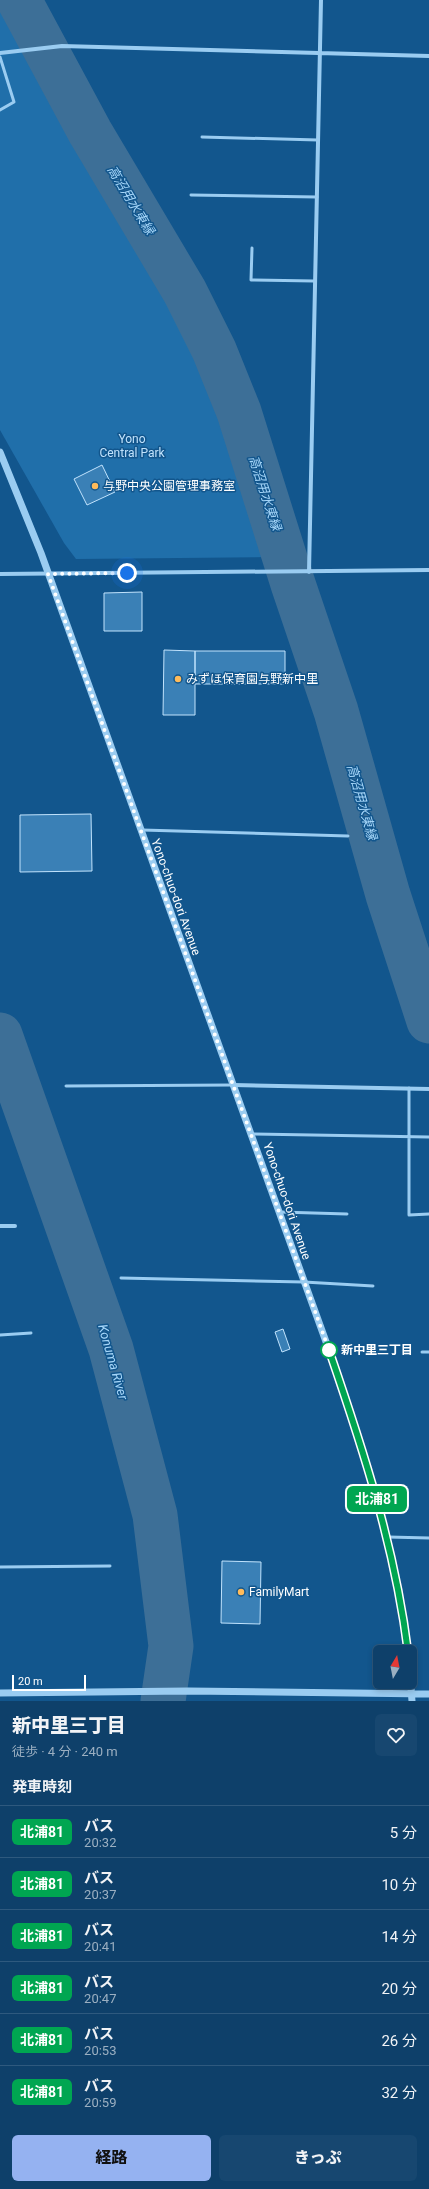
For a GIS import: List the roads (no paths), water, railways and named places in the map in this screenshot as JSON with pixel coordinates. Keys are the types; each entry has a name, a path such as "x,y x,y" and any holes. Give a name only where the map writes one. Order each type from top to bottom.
{"street":[{"path":"309,572 321,0"},
{"path":"0,53 58,46 429,56"},
{"name":"Yono-chuo-dori Avenue","path":"0,452 48,574 252,1134 363,1450 388,1537 397,1581 407,1645"},
{"path":"0,574 429,570"},
{"path":"233,1085 429,1089"},
{"path":"0,1226 15,1226"},
{"path":"0,1693 188,1691 412,1698 429,1694"}],"lane":[{"path":"0,57 14,102 0,110"},
{"path":"202,137 318,140"},
{"path":"191,195 316,197"},
{"path":"252,248 251,280 314,281"},
{"path":"140,830 348,836"},
{"path":"66,1086 233,1085"},
{"path":"409,1088 410,1138 408,1215 429,1214"},
{"path":"252,1134 429,1138"},
{"path":"279,1212 347,1214"},
{"path":"121,1278 304,1282 373,1286"},
{"path":"0,1335 31,1333"},
{"path":"422,1352 429,1352"},
{"path":"388,1537 429,1538"},
{"path":"0,1567 110,1566"}],"waterway":[{"name":"高沼用水東縁","path":"19,0 90,132 185,292 214,350 239,412 293,584 336,711 388,895 429,1021"},
{"name":"Konuma River","path":"0,1035 111,1349 155,1515 171,1646 163,1701"}],"place":[{"name":"与野中央公園管理事務室","path":"95,486"},
{"name":"みずほ保育園与野新中里","path":"178,679"},
{"name":"新中里三丁目","path":"329,1350"},
{"name":"FamilyMart","path":"241,1592"}],"park label":[{"name":"Yono Central Park","path":"132,446"}]}
